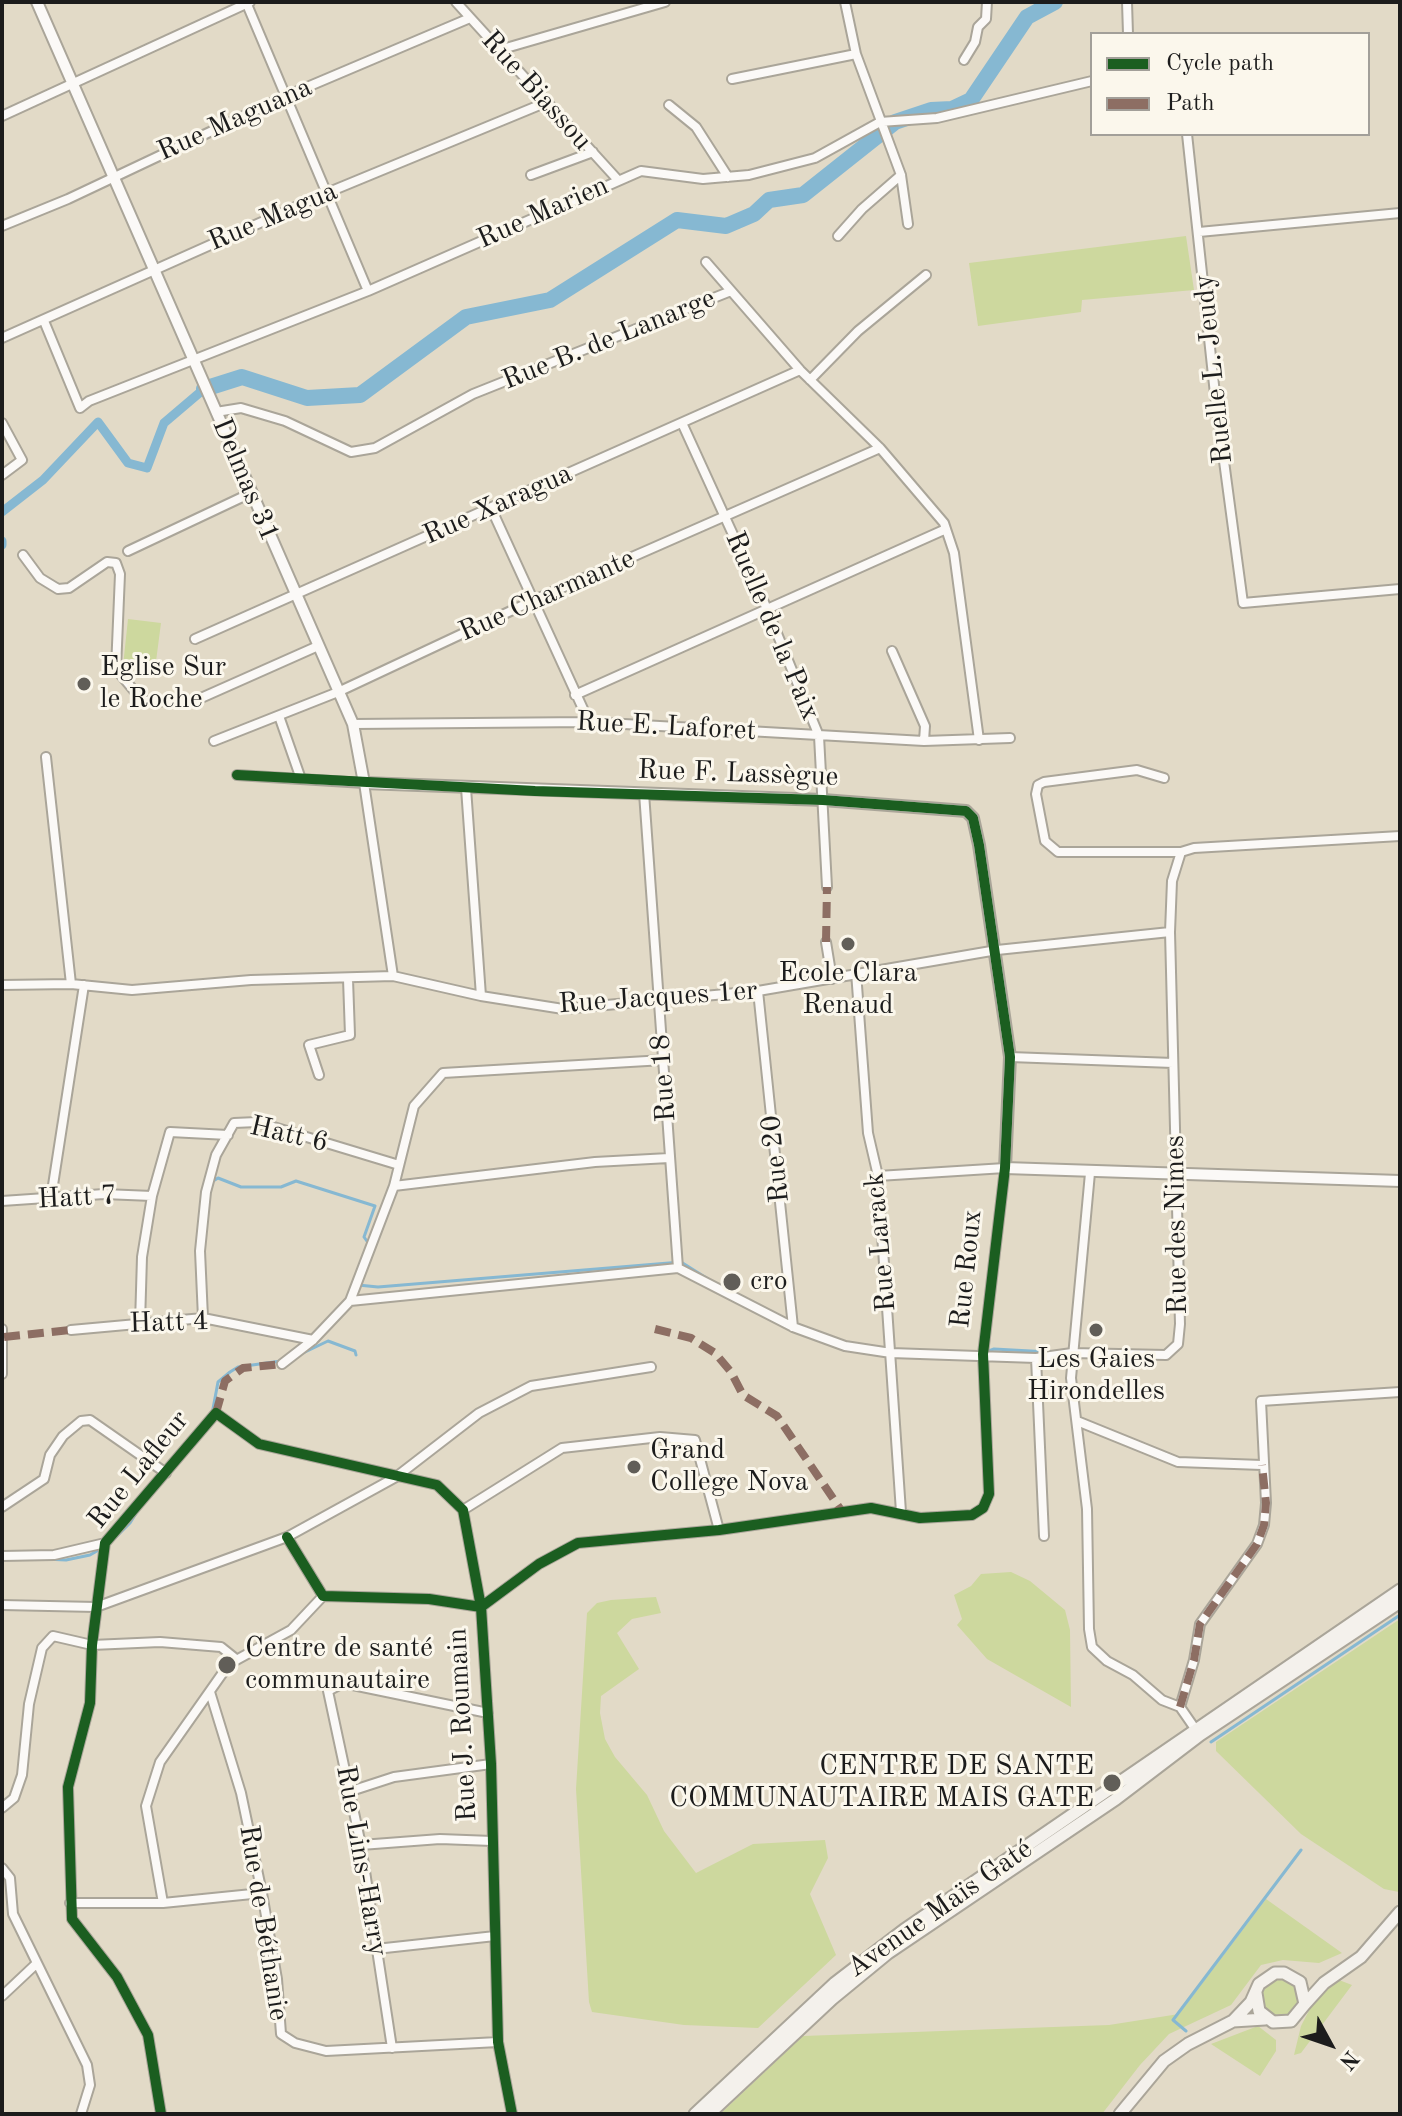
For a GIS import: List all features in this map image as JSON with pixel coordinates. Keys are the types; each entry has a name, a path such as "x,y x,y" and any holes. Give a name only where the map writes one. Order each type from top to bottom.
{"main road":[{"name":"Avenue Maïs Gaté","path":"695,2114 835,1983 893,1938 1400,1590"},
{"name":"Avenue Maïs Gaté","path":"709,2114 832,1999 888,1953 1116,1799 1197,1731 1400,1602"},
{"path":"1233,2021 1291,2021 1337,1973 1361,1957 1400,1912"},
{"path":"1120,2114 1164,2061 1244,2012 1266,1977 1284,1973 1300,1982 1337,1973"},
{"path":"1300,1982 1305,2004"},
{"path":"1256,1993 1255,2002 1265,2019"}],"street":[{"name":"Delmas 31","path":"37,2 353,724 393,976"},
{"name":"Rue Biassou","path":"456,2 617,179"},
{"path":"499,50 665,2"},
{"path":"845,2 856,54 901,175 908,224"},
{"path":"964,60 975,42 978,27 986,19 987,2"},
{"path":"1127,2 1128,32"},
{"path":"2,116 74,86 248,3 368,291"},
{"name":"Rue Maguana","path":"2,226 68,199 286,96 470,18"},
{"path":"732,79 856,54"},
{"name":"Rue Marien","path":"44,321 80,408 89,401 368,291 641,171 703,179 749,175 815,158 880,122 901,117 924,118 1090,81"},
{"name":"Rue Magua","path":"2,338 329,192 547,102"},
{"path":"669,105 696,127 728,177"},
{"name":"Ruelle L. Jeudy","path":"1187,136 1215,394 1243,603 1400,589"},
{"path":"531,175 593,152"},
{"path":"838,236 862,209 901,175"},
{"path":"1199,232 1400,213"},
{"path":"706,262 731,291"},
{"path":"810,380 858,331 926,275"},
{"name":"Rue B. de Lanarge","path":"216,412 241,408 285,421 351,452 375,448 473,394 731,291 800,370 880,448 946,529 954,553 979,740"},
{"name":"Rue Xaragua","path":"195,639 800,370"},
{"path":"2,423 22,460 2,475"},
{"name":"Ruelle de la Paix","path":"682,423 767,609 819,736 827,887"},
{"name":"Rue Charmante","path":"214,741 338,692 532,601 880,448"},
{"path":"128,551 251,493"},
{"path":"491,508 589,722"},
{"path":"575,695 946,529"},
{"path":"23,555 40,578 58,589 69,588 107,562 116,563 120,574 116,669 136,693"},
{"path":"146,701 192,702 318,646"},
{"path":"892,651 925,726 924,741"},
{"path":"279,716 301,779"},
{"name":"Rue E. Laforet","path":"353,724 589,722 924,741 1010,738"},
{"path":"46,757 71,984"},
{"path":"1164,778 1137,770 1038,785 1036,794 1045,841 1058,852 1181,852 1194,848 1400,836"},
{"path":"237,775 364,783"},
{"name":"Rue F. Lassègue","path":"364,783 823,800 970,813 979,845 997,950"},
{"path":"466,788 481,996"},
{"name":"Rue 18","path":"644,793 678,1268"},
{"name":"Rue des Nimes","path":"678,1268 793,1327 845,1346 891,1353 1036,1358 1072,1353 1166,1355 1178,1344 1170,932 1172,881 1181,852"},
{"name":"Rue Jacques 1er","path":"2,985 71,984 132,990 251,980 393,976 481,996 563,1009 758,991 997,950 1170,932"},
{"path":"826,942 832,979"},
{"name":"Rue Roux","path":"901,1512 920,1518 972,1515 983,1508 989,1494 983,1354 1005,1168 1010,1057 997,950"},
{"name":"Rue Larack","path":"856,972 868,1133 878,1176 901,1512"},
{"path":"319,1075 309,1045 350,1035 348,979"},
{"path":"51,1198 75,1066 84,985"},
{"name":"Rue 20","path":"758,991 793,1327"},
{"path":"1010,1057 1173,1063"},
{"path":"282,1364 313,1340 350,1301 394,1186 414,1106 443,1073 664,1060"},
{"name":"Hatt 6","path":"203,1318 200,1251 206,1192 216,1155 234,1123 257,1122 399,1165"},
{"path":"140,1323 142,1257 152,1196 170,1132 228,1135"},
{"path":"394,1186 595,1162 669,1158"},
{"path":"878,1176 1005,1168 1400,1181"},
{"path":"1090,1173 1072,1353 1087,1509 1092,1647 1107,1661 1133,1675 1162,1700 1180,1707 1197,1731"},
{"name":"Hatt 7","path":"2,1201 104,1194 152,1196"},
{"path":"350,1301 678,1268"},
{"name":"Hatt 4","path":"71,1330 203,1318 313,1340"},
{"path":"2,1374 3,1333"},
{"path":"1036,1358 1044,1536"},
{"path":"2,1605 96,1607 287,1537 396,1477 479,1413 531,1386 651,1367"},
{"path":"1180,1707 1200,1624 1257,1544 1264,1525 1266,1503 1261,1401 1400,1392"},
{"name":"Rue Lafleur","path":"70,1903 68,1787 90,1703 92,1645 105,1543 216,1413 259,1444 396,1477"},
{"path":"2,1507 44,1479 50,1455 63,1436 81,1421 90,1420 166,1473"},
{"path":"1077,1421 1178,1462 1262,1465"},
{"path":"396,1477 437,1485 463,1510 562,1448 660,1437 695,1440 719,1530"},
{"path":"163,1903 146,1806 149,1789 167,1750 236,1659 291,1630 323,1596 429,1599 481,1607 539,1564 578,1543 719,1530 871,1508 901,1512"},
{"name":"Rue J. Roumain","path":"463,1510 481,1607 491,1764 498,2042 512,2114"},
{"path":"287,1537 323,1596"},
{"path":"2,1556 54,1555 105,1543"},
{"path":"2,1808 14,1798 22,1775 29,1704 42,1648 53,1636 92,1645 160,1642 221,1647 236,1659"},
{"name":"Rue Lins-Harry","path":"392,2048 361,1845 328,1691 343,1683 488,1713"},
{"name":"Rue de Béthanie","path":"210,1692 241,1793 262,1893 277,1979 281,2034 295,2043 326,2051 498,2042"},
{"path":"351,1791 394,1777 491,1764"},
{"path":"361,1845 440,1839 492,1841"},
{"path":"2,1868 10,1878 13,1914 35,1965 82,2053 90,2076 81,2114"},
{"path":"161,2114 148,2035 117,1977 72,1919 70,1903 163,1903 262,1893"},
{"path":"376,1949 495,1936"},
{"path":"2,1996 35,1965"}],"green space":[{"path":"1186,236 1194,290 1082,300 1081,312 978,326 969,263"},
{"path":"128,619 161,623 155,669 123,666"},
{"path":"1011,1572 1030,1581 1065,1610 1070,1630 1071,1707 987,1659 957,1625 962,1619 954,1595 971,1586 981,1574"},
{"path":"656,1597 661,1613 632,1619 617,1633 639,1669 601,1696 600,1713 605,1739 615,1757 647,1795 664,1831 696,1873 753,1844 825,1840 828,1858 810,1894 836,1955 758,2028 684,2025 592,2012 589,2002 576,1789 587,1613 597,1603"},
{"path":"1400,1619 1399,1892 1384,1889 1301,1834 1216,1751 1216,1742"},
{"path":"1266,1899 1342,1953 1319,1963 1283,1960 1261,1965 1231,2005 1169,2034 1102,2114 720,2114 803,2036 1109,2025 1179,2014"},
{"path":"1280,1980 1293,1985 1298,1998 1293,2011 1280,2016 1267,2011 1262,1998 1267,1985"},
{"path":"1339,1980 1352,1985 1301,2053 1294,2055 1301,2026 1314,2001"},
{"path":"1258,2026 1276,2040 1276,2051 1260,2076 1211,2044"}],"waterway":[{"path":"204,389 242,377 307,398 360,395 466,317 550,300 677,220 726,226 754,214 769,200 803,195 895,122 931,110 952,109 971,100 1027,17 1055,2"},
{"path":"2,512 43,480 98,422 128,463 147,468 164,423 204,389"},
{"path":"210,1183 218,1178 241,1187 281,1187 296,1181 375,1206 364,1237 369,1244"},
{"path":"358,1285 378,1287 681,1262 708,1279"},
{"path":"303,1353 328,1341 355,1351 356,1355"},
{"path":"986,1352 994,1349 1049,1352"},
{"path":"212,1414 218,1382 230,1372 238,1367 281,1361"},
{"path":"162,1470 175,1455"},
{"path":"45,1559 66,1560 90,1555 109,1544 130,1523 140,1507"},
{"path":"1211,1742 1400,1615"},
{"path":"1186,2031 1173,2020 1301,1850"}],"marked path":[{"path":"826,942 827,887"},
{"path":"655,1329 691,1338 715,1353 731,1372 743,1395 777,1416 843,1513"},
{"path":"4,1337 71,1330"},
{"path":"216,1413 225,1381 243,1368 282,1364"},
{"path":"1180,1707 1194,1660 1200,1624 1257,1544 1264,1525 1266,1503 1262,1465"}],"cycle path":[{"path":"237,775 535,791 823,800 966,811 973,818 979,845 1010,1057 1005,1168 983,1354 989,1494 983,1508 972,1515 920,1518 871,1508 719,1530 578,1543 539,1564 481,1607 429,1599 323,1596 287,1537"},
{"path":"161,2114 148,2035 117,1977 72,1919 68,1787 90,1703 92,1645 105,1543 216,1413 259,1444 437,1485 463,1510 481,1607 491,1764 498,2042 512,2114"}],"place":[{"name":"Eglise Sur le Roche","path":"84,684"},
{"name":"Ecole Clara Renaud","path":"848,944"},
{"name":"cro","path":"732,1282"},
{"name":"Les Gaies Hirondelles","path":"1096,1330"},
{"name":"Grand College Nova","path":"634,1467"},
{"name":"Centre de santé communautaire","path":"227,1665"},
{"name":"CENTRE DE SANTE COMMUNAUTAIRE MAIS GATE","path":"1112,1783"}]}
